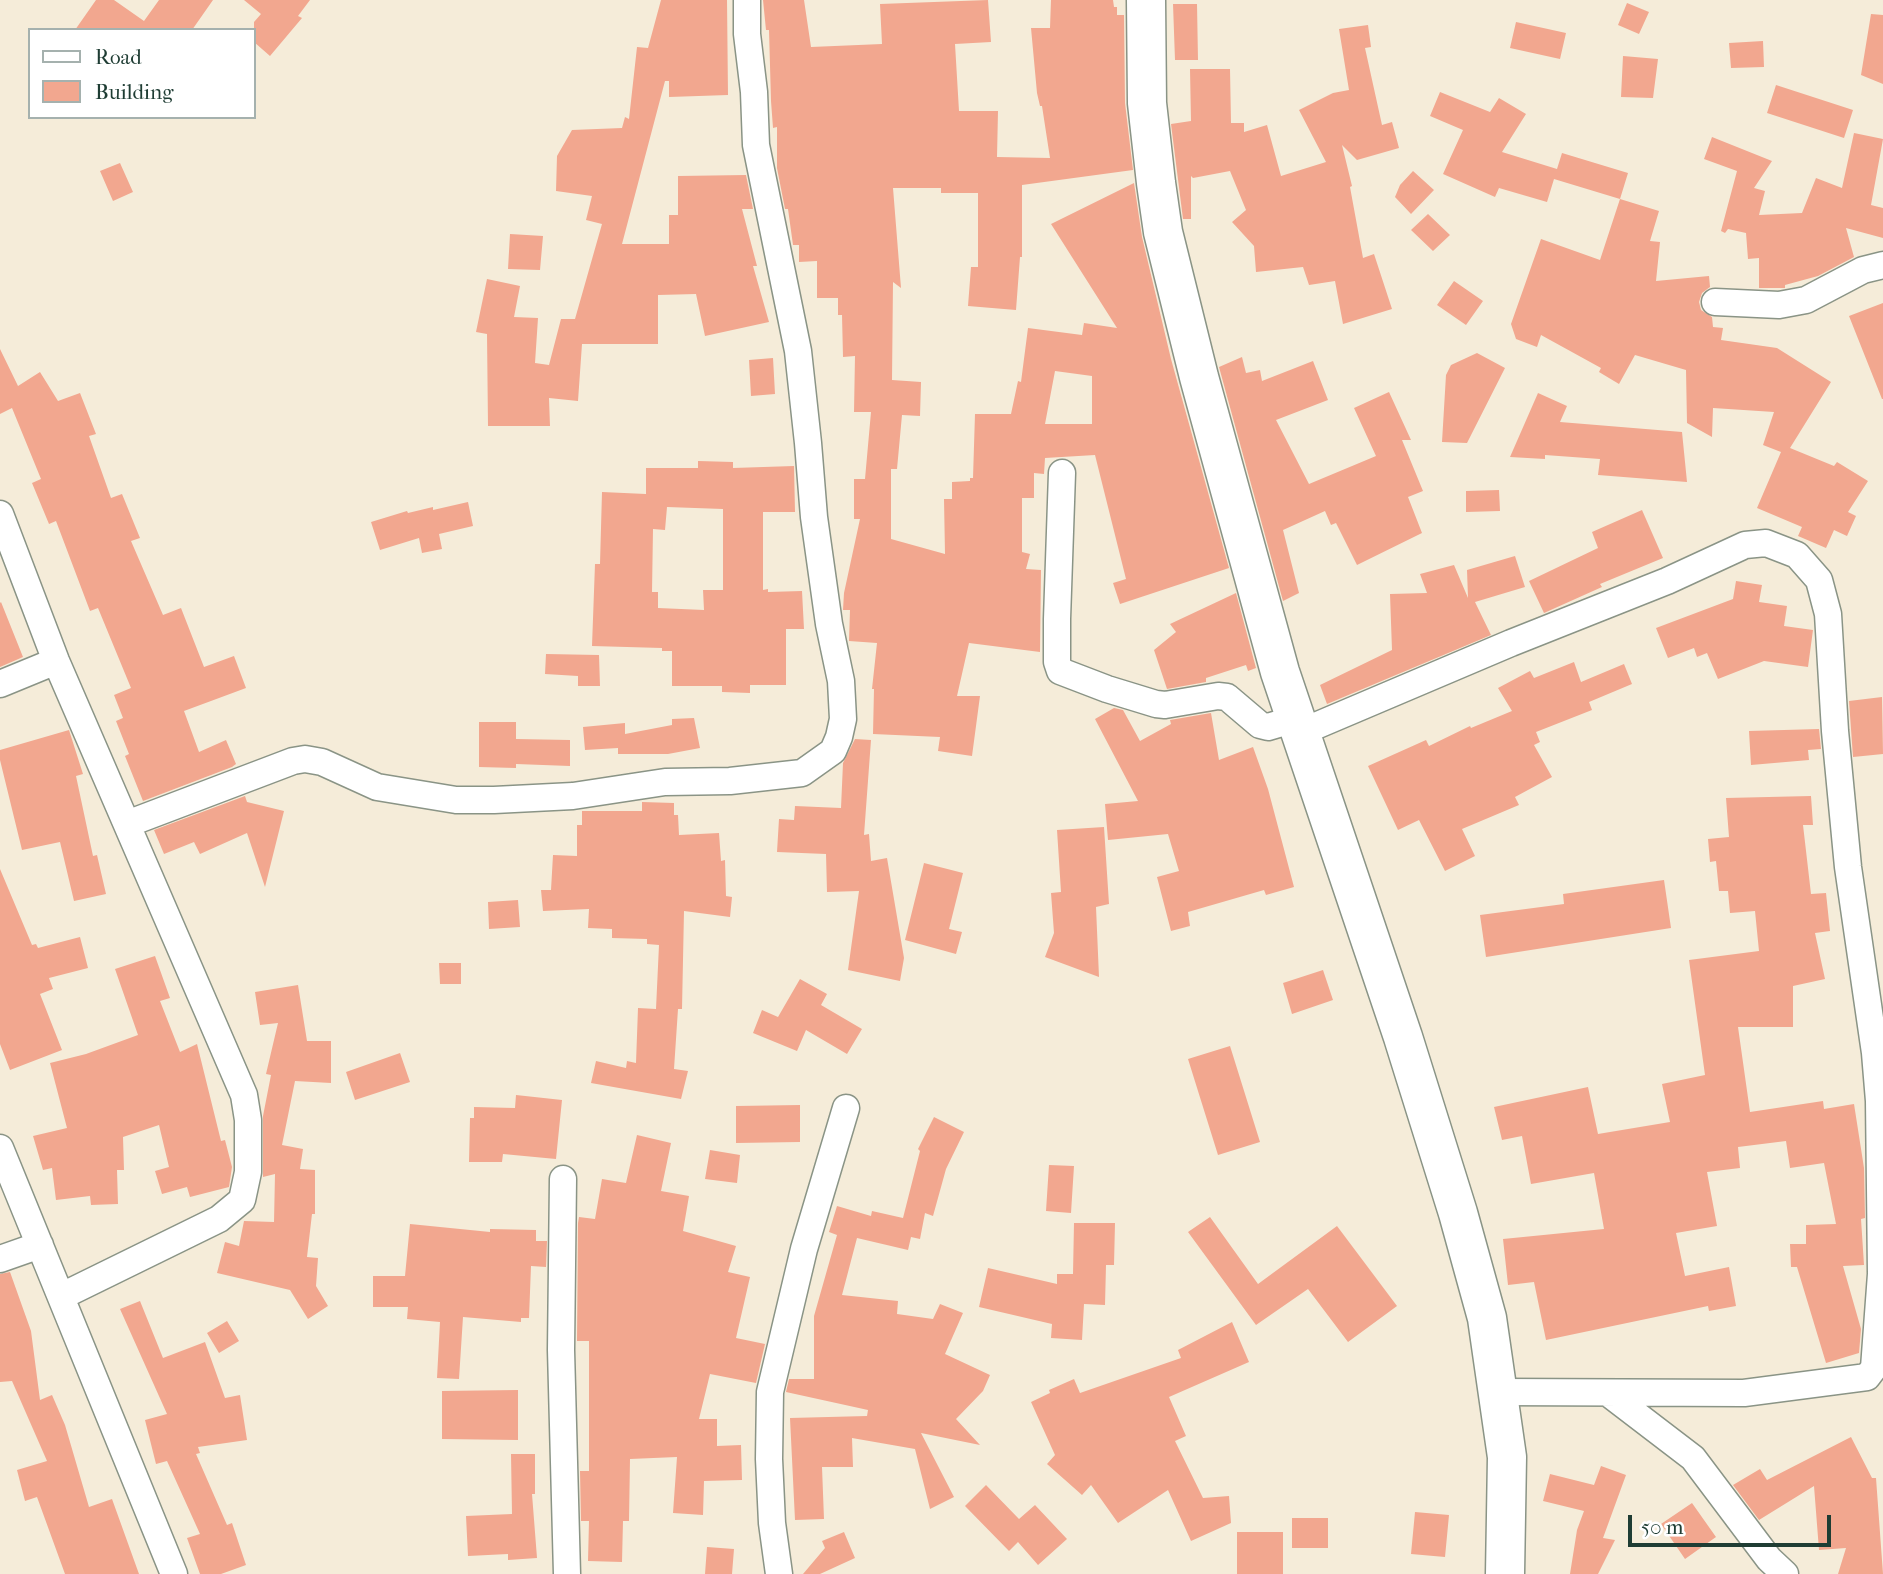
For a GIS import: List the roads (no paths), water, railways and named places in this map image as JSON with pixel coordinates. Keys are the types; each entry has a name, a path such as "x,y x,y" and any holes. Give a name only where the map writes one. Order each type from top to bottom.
{"street":[{"path":"127,824 293,761 305,759 322,762 377,788 456,800 494,800 559,797 665,782 730,781 802,773 833,751 843,719 841,681 829,624 814,517 798,351 756,145 754,92 747,34 747,0"},
{"path":"1146,0 1147,103 1163,232 1199,377 1297,726 1403,1037 1458,1213 1487,1318 1507,1457 1505,1574"},
{"path":"1715,302 1779,305 1806,300 1863,270 1883,265"},
{"path":"1062,473 1057,619 1057,662 1060,671 1156,704 1227,697 1260,725 1268,727 1297,726 1667,581 1745,545 1766,543 1797,555 1819,580 1828,614 1835,732 1849,867 1875,1053 1879,1101 1881,1274 1874,1368 1867,1377 1744,1393 1499,1392"},
{"path":"0,514 57,661 244,1095 248,1120 248,1172 242,1200 219,1219 62,1296"},
{"path":"0,684 57,661"},
{"path":"779,1574 772,1522 770,1392 804,1249 846,1108"},
{"path":"0,1148 174,1574"},
{"path":"563,1180 561,1350 567,1574"},
{"path":"0,1259 40,1245"},
{"path":"1608,1393 1693,1458 1769,1559 1785,1574"}]}
